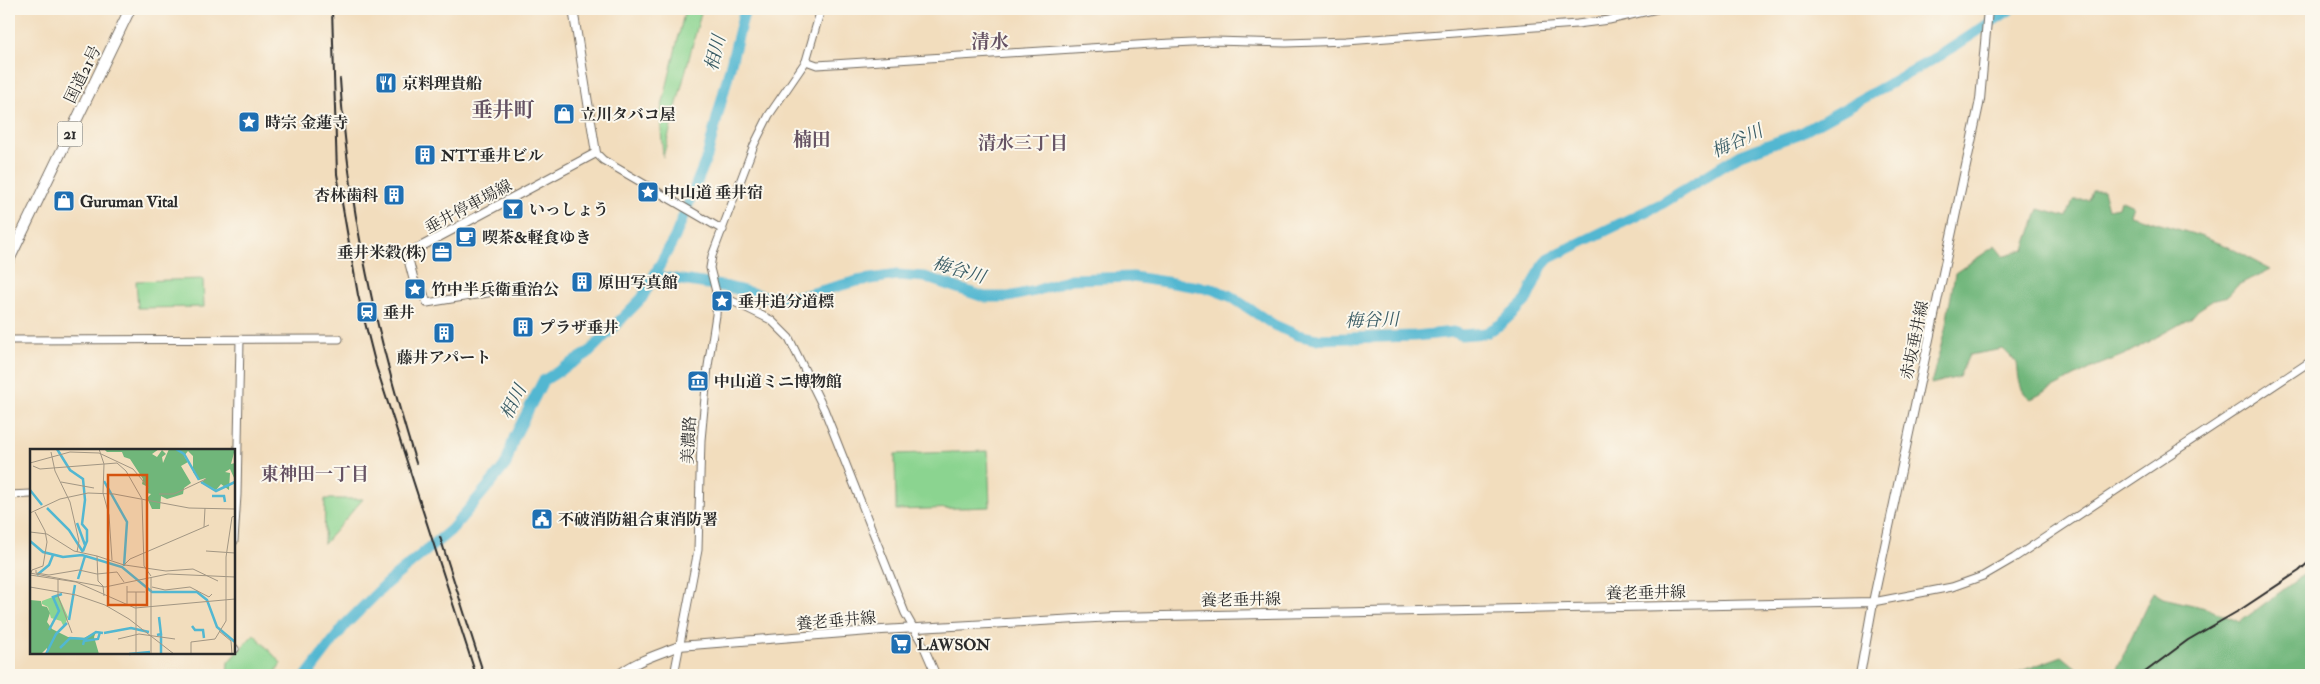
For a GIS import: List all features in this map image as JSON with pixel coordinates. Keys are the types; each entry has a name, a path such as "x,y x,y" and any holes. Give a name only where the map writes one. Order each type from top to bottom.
{"highway":[{"name":"国道21号","path":"9,260 130,9"}],"main road":[{"path":"573,9 596,153"},
{"name":"赤坂垂井線","path":"1860,675 1873,602 1980,100 1988,12"},
{"name":"垂井停車場線","path":"414,281 407,254 596,153"},
{"name":"養老垂井線","path":"618,675 633,664 679,646 1113,617 1215,613 1873,602"}],"street":[{"path":"821,9 806,61 769,116 754,146 720,228 712,256 712,278 716,293 771,320 790,338 824,409 874,539 913,629 923,645 936,675"},
{"path":"806,61 817,65 1214,41 1286,43 1347,41 1577,24 1610,20 1657,9"},
{"path":"596,153 602,160 720,228"},
{"path":"414,281 422,288 427,303 488,293"},
{"name":"美濃路","path":"674,675 695,575 700,525 701,440 716,293"},
{"path":"9,340 339,339"},
{"path":"235,518 240,340"},
{"path":"1873,602 1952,587 1983,576 2014,558 2311,362"},
{"path":"9,494 30,494"}],"green space":[{"path":"685,9 702,9 663,157 660,115"},
{"path":"2092,190 2103,190 2108,209 2118,207 2120,200 2133,206 2130,215 2227,246 2270,269 2238,285 2228,296 2215,299 2198,310 2191,318 2126,354 2094,367 2031,399 2021,388 2017,363 2003,349 1969,355 1959,377 1931,384 1945,330 1955,273 1995,246 2003,256 2025,249 2039,209 2067,217 2073,200 2089,200"},
{"path":"203,279 204,307 138,308 136,281"},
{"path":"988,451 990,507 896,510 895,454"},
{"path":"325,499 363,499 324,544"},
{"path":"2311,569 2311,675 2114,675 2153,592 2163,598 2206,608 2240,622"},
{"path":"254,634 281,663 274,675 227,675 228,662"},
{"path":"2062,656 2083,673 2091,675 2010,675"}],"waterway":[{"name":"相川","path":"307,675 346,624 387,583 451,530 495,478 506,464 514,438 543,381 588,353 642,298 675,237 707,157 745,9"},
{"name":"梅谷川","path":"655,276 728,287 769,297 802,296 857,281 897,275 925,277 984,297 1008,297 1035,291 1071,279 1133,277 1212,289 1230,296 1274,325 1297,335 1316,339 1415,336 1454,332 1461,335 1486,333 1501,324 1526,301 1542,266 1549,258 1663,203 1740,155 1801,133 1941,55 2011,9"}],"railway":[{"path":"332,9 337,174 358,295 376,366 476,675"},
{"path":"340,79 350,177 366,274 389,369 416,463"},
{"path":"440,537 484,675"},
{"path":"2141,675 2188,640 2240,610 2299,571 2311,560"}],"place":[{"name":"京料理貴船","path":"386,83"},
{"name":"立川タバコ屋","path":"564,114"},
{"name":"時宗 金蓮寺","path":"249,122"},
{"name":"NTT垂井ビル","path":"425,155"},
{"name":"中山道 垂井宿","path":"648,192"},
{"name":"杏林歯科","path":"394,195"},
{"name":"Guruman Vital","path":"64,201"},
{"name":"いっしょう","path":"513,209"},
{"name":"喫茶&軽食ゆき","path":"466,237"},
{"name":"垂井米穀(株)","path":"442,252"},
{"name":"原田写真館","path":"582,282"},
{"name":"竹中半兵衛重治公","path":"415,289"},
{"name":"垂井追分道標","path":"722,301"},
{"name":"垂井","path":"367,312"},
{"name":"プラザ垂井","path":"523,327"},
{"name":"藤井アパート","path":"444,333"},
{"name":"中山道ミニ博物館","path":"698,381"},
{"name":"不破消防組合東消防署","path":"542,519"},
{"name":"LAWSON","path":"901,644"}],"district":[{"name":"清水","path":"990,41"},
{"name":"垂井町","path":"503,110"},
{"name":"楠田","path":"812,139"},
{"name":"清水三丁目","path":"1023,143"},
{"name":"東神田一丁目","path":"315,474"}]}
